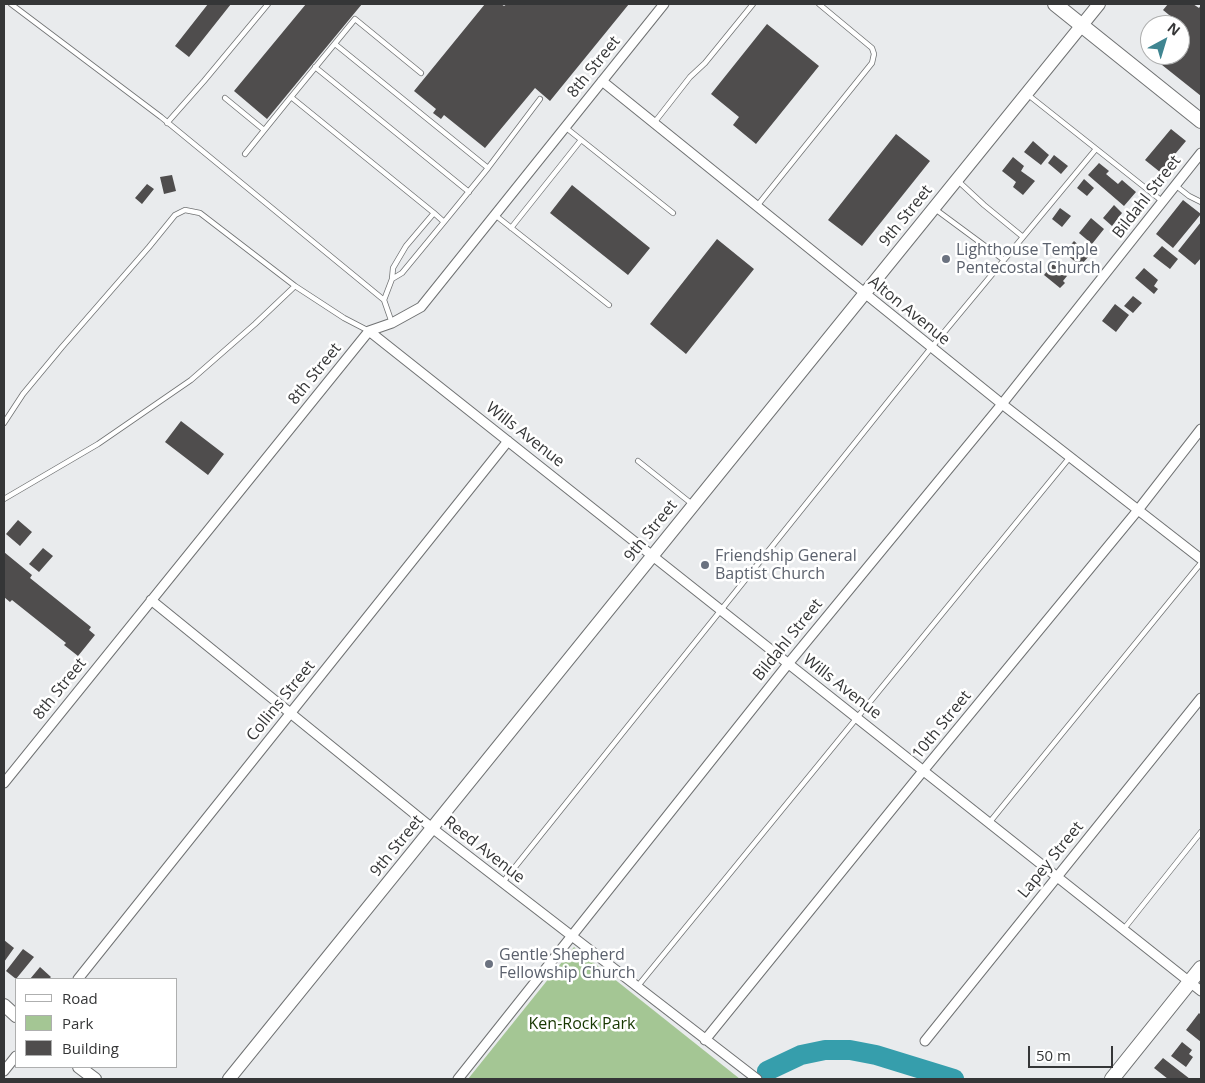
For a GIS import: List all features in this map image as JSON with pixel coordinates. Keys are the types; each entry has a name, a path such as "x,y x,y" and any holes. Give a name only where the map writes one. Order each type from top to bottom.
{"main road":[{"path":"1055,4 1201,121"},
{"path":"1112,1079 1201,968"}],"street":[{"name":"8th Street","path":"4,783 370,331 392,323 421,307 664,4"},
{"name":"9th Street","path":"229,1079 1099,4"},
{"name":"Alton Avenue","path":"602,81 931,348 1201,561"},
{"name":"Bildahl Street","path":"458,1079 788,664 1002,404 1201,153"},
{"name":"Wills Avenue","path":"370,331 1201,992"},
{"name":"10th Street","path":"705,1040 1138,510 1201,429"},
{"name":"Collins Street","path":"79,978 508,441"},
{"name":"Reed Avenue","path":"151,600 432,828 757,1079"},
{"name":"Lapey Street","path":"925,1041 1201,698"},
{"path":"4,1005 15,1015"},
{"path":"4,1071 15,1057"},
{"path":"80,1068 95,1079"}],"lane":[{"path":"11,4 167,123 384,300 392,323"},
{"path":"167,123 268,4"},
{"path":"654,123 690,77 753,4"},
{"path":"756,206 872,63 874,54 872,48 818,4"},
{"path":"245,154 356,19 421,73"},
{"path":"335,44 488,168"},
{"path":"316,67 469,192"},
{"path":"1026,93 1163,201"},
{"path":"291,97 444,222"},
{"path":"225,98 264,130"},
{"path":"392,279 402,273 469,192 540,98"},
{"path":"565,127 673,213"},
{"path":"511,228 582,140"},
{"path":"502,883 931,348 1096,149"},
{"path":"956,179 1023,237"},
{"path":"1175,185 1189,196 1201,202"},
{"path":"934,208 1004,260"},
{"path":"4,423 28,387 149,247 174,215 186,210 200,213 294,286 344,318 370,331"},
{"path":"384,300 392,279 393,268 406,246 434,213"},
{"path":"495,215 609,304"},
{"path":"4,499 98,444 191,380 255,324 294,286"},
{"path":"637,987 1070,457"},
{"path":"638,461 693,505"},
{"path":"989,823 1201,561"},
{"path":"1124,930 1201,832"}],"green space":[{"name":"Ken-Rock Park","path":"574,947 740,1079 468,1079"}],"building":[{"path":"208,4 231,4 189,57 175,46"},
{"path":"306,4 362,4 267,119 234,91"},
{"path":"485,4 501,4 504,6 507,4 629,4 550,101 535,88 485,148 444,115 441,119 433,113 436,109 414,91"},
{"path":"1168,4 1193,4 1199,8 1201,5 1201,96 1162,65 1190,65 1190,15 1169,15 1163,10"},
{"path":"767,24 819,66 756,144 733,125 739,117 711,94"},
{"path":"1171,129 1186,141 1160,172 1145,160"},
{"path":"896,134 930,161 862,246 828,220"},
{"path":"1033,141 1049,155 1041,165 1024,152"},
{"path":"1054,155 1068,166 1061,174 1048,163"},
{"path":"1013,157 1024,166 1021,171 1035,181 1023,195 1013,187 1016,182 1002,171"},
{"path":"1099,163 1109,171 1106,174 1118,184 1122,180 1136,192 1124,206 1088,175"},
{"path":"172,175 176,191 164,194 160,177"},
{"path":"1084,179 1094,188 1087,196 1077,188"},
{"path":"147,184 154,189 142,204 135,198"},
{"path":"572,185 650,248 628,275 550,213"},
{"path":"1183,200 1201,214 1173,248 1156,234"},
{"path":"1114,205 1122,213 1112,226 1103,218"},
{"path":"1060,208 1071,216 1062,227 1052,219"},
{"path":"1091,218 1104,229 1092,244 1079,233"},
{"path":"1201,222 1201,258 1195,265 1178,251"},
{"path":"717,239 754,269 686,354 650,324"},
{"path":"1074,241 1090,255 1080,266 1064,252"},
{"path":"1162,246 1178,259 1170,269 1153,256"},
{"path":"1053,264 1067,276 1063,281 1065,283 1060,288 1044,275"},
{"path":"1144,268 1158,280 1154,286 1158,289 1154,294 1135,278"},
{"path":"1133,296 1142,303 1133,313 1124,306"},
{"path":"1115,304 1129,315 1116,332 1102,321"},
{"path":"181,421 224,454 208,475 165,442"},
{"path":"18,520 32,532 20,546 6,534"},
{"path":"43,548 53,556 39,572 29,564"},
{"path":"4,552 32,575 30,578 91,627 89,630 95,635 78,656 64,645 66,643 12,600 10,602 4,597"},
{"path":"4,940 14,948 4,962"},
{"path":"23,949 34,957 17,978 6,971"},
{"path":"40,967 51,977 50,978 31,978"},
{"path":"1199,1013 1201,1015 1201,1042 1186,1030"},
{"path":"1182,1042 1192,1050 1189,1054 1193,1057 1186,1067 1171,1056"},
{"path":"1163,1058 1190,1079 1168,1079 1154,1068"}],"waterway":[{"path":"767,1071 801,1055 825,1050 850,1050 876,1055 954,1079"}],"place":[{"name":"Lighthouse Temple Pentecostal Church","path":"946,259"},
{"name":"Friendship General Baptist Church","path":"705,565"},
{"name":"Gentle Shepherd Fellowship Church","path":"489,964"}]}
